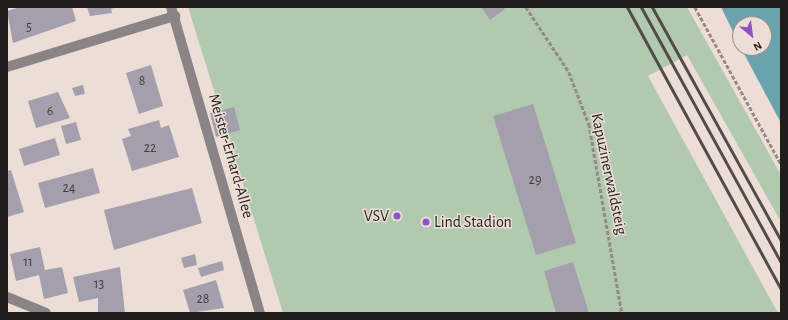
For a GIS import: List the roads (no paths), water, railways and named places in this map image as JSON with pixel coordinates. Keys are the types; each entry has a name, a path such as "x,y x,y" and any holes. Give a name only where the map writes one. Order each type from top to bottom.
{"street":[{"path":"7,67 173,11"},
{"name":"Meister-Erhard-Allee","path":"173,11 260,313"},
{"path":"7,297 46,313"}],"water":[{"path":"721,7 781,7 781,123 745,56 772,56 772,16 732,16 732,30"}],"railway":[{"path":"627,7 781,289"},
{"path":"641,7 781,263"},
{"path":"652,7 781,241"}],"place":[{"name":"VSV","path":"397,216"},
{"name":"Lind Stadion","path":"426,222"}]}
